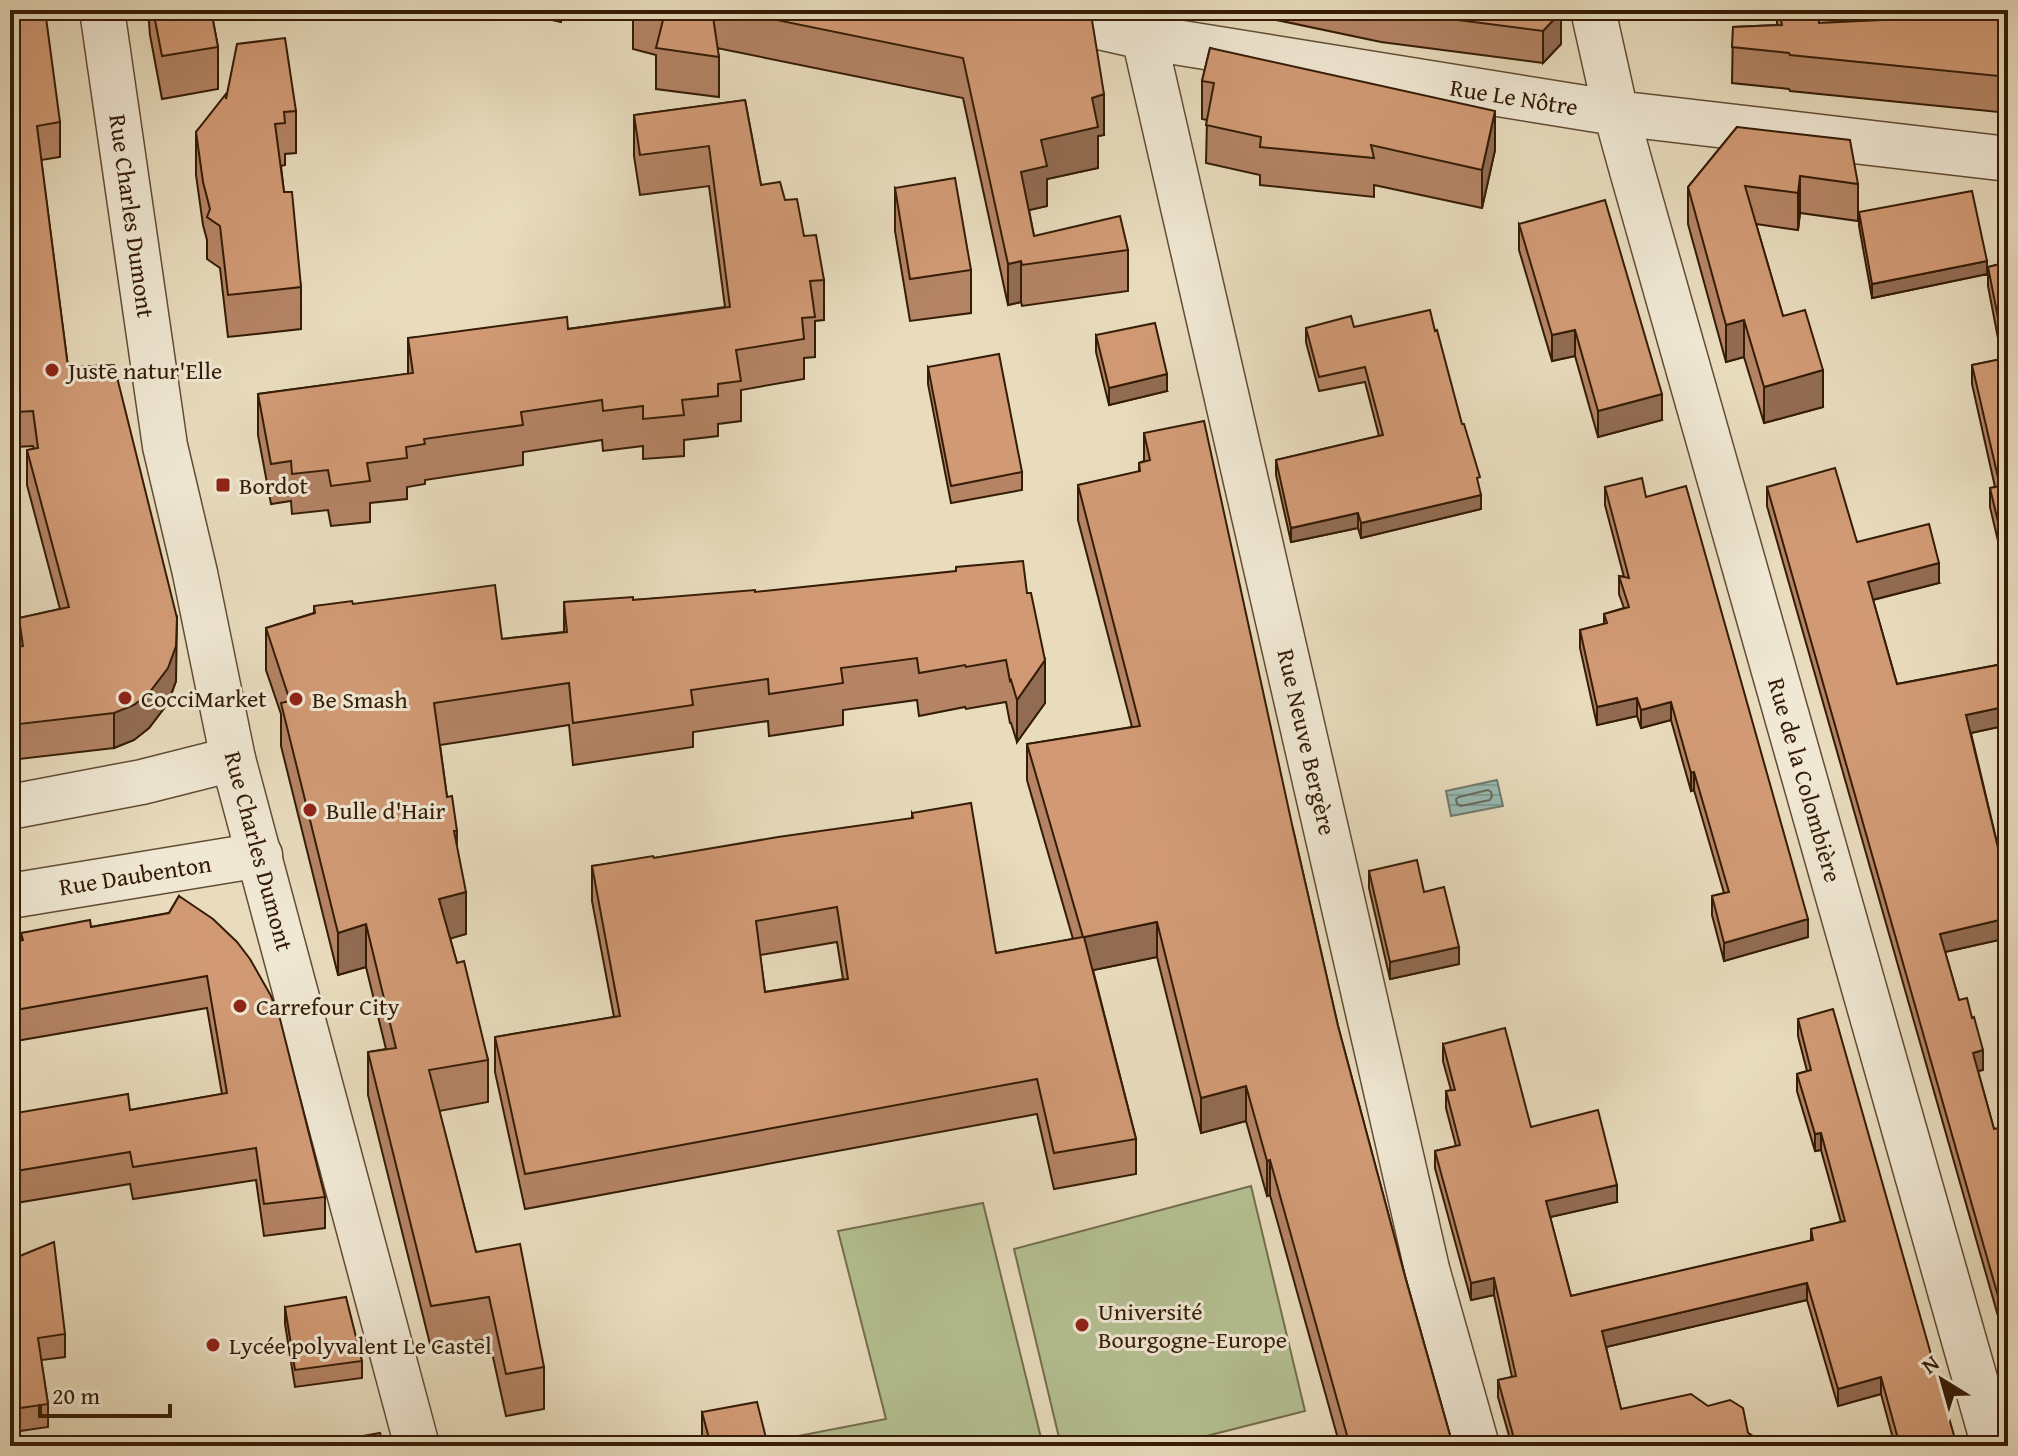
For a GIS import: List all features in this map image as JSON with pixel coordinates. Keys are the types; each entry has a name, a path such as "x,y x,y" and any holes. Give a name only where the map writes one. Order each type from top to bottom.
{"street":[{"name":"Rue Charles Dumont","path":"102,10 165,446 233,759 417,1446"},
{"name":"Rue Le Nôtre","path":"1024,10 1143,23 1616,113 2008,159"},
{"name":"Rue de la Colombière","path":"1593,10 1616,113 1994,1446"},
{"name":"Rue Neuve Bergère","path":"1143,23 1427,1269 1477,1446"},
{"path":"10,807 142,782 233,759"},
{"name":"Rue Daubenton","path":"10,896 260,855"}],"green space":[{"path":"1251,1186 1305,1411 1167,1446 1061,1446 1014,1249"},
{"path":"983,1203 1043,1446 757,1446 886,1419 838,1231"}],"water":[{"path":"1497,780 1503,806 1451,816 1446,791"}],"building":[{"path":"10,10 45,10 60,122 37,126 68,367 114,365 177,618 176,646 168,668 149,693 134,705 114,713 11,725 10,647 23,646 19,618 69,607 27,450 38,448 33,411 16,412 10,409"},
{"path":"153,10 211,10 218,47 162,56"},
{"path":"638,10 712,10 719,57 656,48 664,16"},
{"path":"728,10 1044,10 1092,20 1104,94 1092,98 1098,127 1041,140 1047,166 1021,172 1034,236 1120,216 1128,250 1022,265 1021,261 1008,264 963,58"},
{"path":"1380,10 1561,10 1561,12 1543,31"},
{"path":"1779,10 1817,10 1819,23 1882,20 1881,10 2008,10 2008,77 1732,47 1733,27 1782,25"},
{"path":"285,38 296,111 284,112 285,123 275,124 284,192 292,192 301,287 228,295 220,226 207,217 210,209 196,132 226,94 226,99 237,44"},
{"path":"1210,48 1495,111 1482,170 1371,145 1374,158 1260,147 1261,137 1206,125 1214,83 1202,81"},
{"path":"745,100 761,185 780,182 785,200 797,199 804,236 816,235 824,280 810,281 815,317 802,318 804,339 736,350 741,381 718,384 718,396 682,400 684,415 643,419 643,406 603,411 602,400 521,412 523,425 424,439 425,444 406,447 407,458 367,463 370,481 331,486 328,470 292,474 291,461 271,464 258,394 413,373 408,338 567,317 568,329 730,307 709,146 640,155 634,115"},
{"path":"1737,127 1850,140 1858,184 1800,176 1798,193 1745,186 1783,316 1805,310 1823,370 1764,387 1744,320 1726,325 1688,187"},
{"path":"955,178 971,270 910,279 895,188"},
{"path":"1972,191 1987,261 1872,284 1859,212"},
{"path":"1605,200 1662,394 1598,411 1575,330 1552,335 1519,224"},
{"path":"2008,262 2007,560 1990,488 2000,486 1972,365 2006,358 1988,267"},
{"path":"1430,310 1480,477 1477,478 1481,495 1361,523 1358,513 1291,528 1276,460 1383,435 1365,367 1319,377 1306,328 1351,316 1354,327"},
{"path":"1155,323 1167,374 1109,388 1096,335"},
{"path":"999,354 1022,472 951,486 928,367"},
{"path":"1204,421 1338,1026 1453,1446 1350,1446 1270,1160 1267,1161 1246,1086 1201,1098 1157,922 1084,937 1136,1139 1054,1153 1037,1079 525,1174 495,1037 620,1016 592,866 913,818 912,813 971,803 996,953 1083,937 1027,744 1140,726 1078,485 1140,471 1139,463 1150,460 1144,433","holes":["837,907 848,979 765,992 756,921"]},
{"path":"1835,468 1857,542 1929,524 1939,563 1868,582 1897,684 2008,663 2008,706 1966,715 2008,889 2008,918 1940,934 1959,1000 1967,998 1974,1017 1983,1050 1973,1053 1994,1129 2007,1126 2008,1129 2008,1331 1767,487"},
{"path":"1642,478 1646,497 1686,486 1808,919 1724,943 1712,896 1729,892 1671,702 1641,710 1637,698 1597,707 1580,630 1607,623 1604,614 1629,607 1619,576 1629,578 1605,487"},
{"path":"1023,561 1027,593 1031,593 1045,660 1017,700 1006,660 919,673 917,658 841,668 843,683 769,694 768,679 691,690 693,705 573,723 569,683 434,703 447,797 452,796 457,831 454,831 466,892 439,899 457,963 464,961 488,1060 429,1070 476,1252 520,1244 544,1367 506,1374 489,1297 431,1306 368,1052 396,1048 366,924 338,933 281,703 290,701 266,628 315,613 314,606 352,601 353,604 495,585 502,639 567,632 564,602 755,592"},
{"path":"1417,860 1424,892 1444,887 1459,947 1390,962 1369,871"},
{"path":"179,896 213,919 237,942 271,996 279,1015 325,1197 264,1204 256,1148 133,1167 130,1152 10,1172 10,1114 128,1094 130,1110 227,1093 207,976 10,1011 10,943 23,940 21,933 90,920 91,927 169,913"},
{"path":"1833,1009 1957,1446 1900,1446 1881,1377 1838,1389 1807,1283 1602,1331 1621,1409 1691,1394 1708,1406 1730,1400 1743,1408 1748,1433 1768,1446 1516,1446 1498,1380 1516,1376 1494,1278 1471,1283 1435,1151 1460,1145 1446,1091 1455,1090 1443,1044 1505,1028 1531,1127 1598,1110 1617,1185 1546,1201 1571,1296 1813,1240 1811,1229 1845,1221 1821,1133 1815,1134 1797,1074 1811,1070 1798,1019"},
{"path":"54,1242 65,1334 38,1338 48,1404 13,1409 10,1385 10,1260"},
{"path":"346,1297 362,1361 295,1370 285,1307"},
{"path":"757,1402 768,1446 711,1446 702,1412"},
{"path":"380,1433 384,1446 309,1446"}],"place":[{"name":"Juste natur'Elle","path":"52,370"},
{"name":"Bordot","path":"223,485"},
{"name":"CocciMarket","path":"125,698"},
{"name":"Be Smash","path":"296,699"},
{"name":"Bulle d'Hair","path":"310,810"},
{"name":"Carrefour City","path":"240,1006"},
{"name":"Université Bourgogne-Europe","path":"1082,1325"},
{"name":"Lycée polyvalent Le Castel","path":"213,1345"}]}
